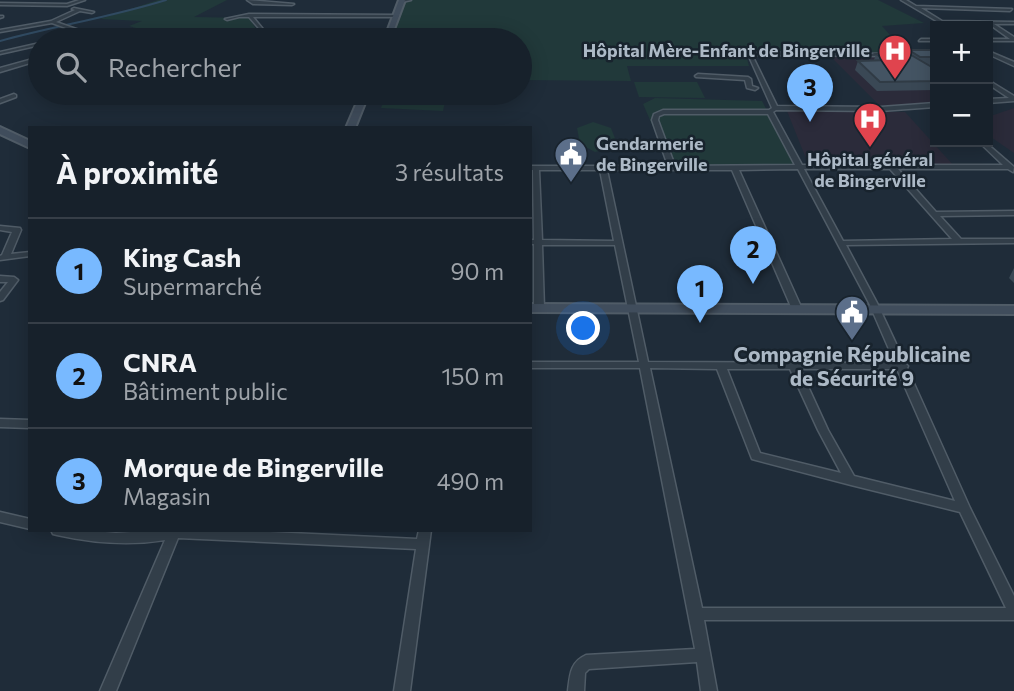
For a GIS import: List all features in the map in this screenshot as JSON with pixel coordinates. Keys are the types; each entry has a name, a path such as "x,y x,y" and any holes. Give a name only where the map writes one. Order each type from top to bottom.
{"main road":[{"path":"392,28 402,0"},
{"path":"351,126 360,105"},
{"path":"0,130 28,144"},
{"path":"535,308 1014,310"}],"street":[{"path":"28,5 38,0"},
{"path":"0,4 67,5 83,0"},
{"path":"249,0 253,3 292,4"},
{"path":"285,15 298,0"},
{"path":"402,0 409,0"},
{"path":"903,0 941,21"},
{"path":"67,5 92,12"},
{"path":"1005,5 1012,12"},
{"path":"917,7 1012,12"},
{"path":"0,31 52,22 80,10"},
{"path":"227,19 249,15 397,16"},
{"path":"249,15 260,28"},
{"path":"52,22 71,28"},
{"path":"993,23 1014,23"},
{"path":"993,26 1014,39"},
{"path":"993,40 1014,39"},
{"path":"921,40 930,40"},
{"path":"0,47 28,59"},
{"path":"0,53 28,47"},
{"path":"696,614 1014,612 964,508 876,309 800,167 772,110 749,53 894,55"},
{"path":"993,54 1014,56"},
{"path":"993,55 1014,64"},
{"path":"0,70 28,62"},
{"path":"698,76 748,79 749,87 754,87 755,97"},
{"path":"991,84 1014,99"},
{"path":"0,101 14,96"},
{"path":"993,101 1014,99"},
{"path":"672,168 656,120 659,113 881,109 930,105"},
{"path":"988,147 1012,169"},
{"path":"892,167 958,242"},
{"path":"535,308 533,168 1012,169"},
{"path":"603,168 696,614 709,691"},
{"path":"736,168 797,309"},
{"path":"934,214 1014,213"},
{"path":"0,228 17,230 2,258"},
{"path":"842,243 1014,241"},
{"path":"534,242 619,243"},
{"path":"2,258 28,254"},
{"path":"0,279 14,280 0,298"},
{"path":"532,365 903,366"},
{"path":"721,366 756,456 964,508"},
{"path":"794,366 850,481"},
{"path":"0,423 28,424"},
{"path":"0,517 28,524"},
{"path":"68,532 101,538 145,539 174,532 424,537 402,691"},
{"path":"108,691 174,532"},
{"path":"576,691 578,670 586,662 702,655"}],"shaded area":[{"name":"Hôpital Mère-Enfant de Bingerville","path":"830,56 930,57 930,102 880,106"},
{"path":"1014,108 1014,153 993,138 993,115"},
{"name":"Hôpital général de Bingerville","path":"787,111 905,112 930,140 930,147 937,147 954,166 809,166"}],"green space":[{"path":"158,0 227,0 194,17 249,18 256,28 136,28 129,26 142,21 100,19"},
{"path":"403,0 878,0 924,23 882,26 906,53 745,51 749,66 627,66 631,81 532,80 532,28 393,28"},
{"path":"634,82 697,82 705,98 639,97"},
{"path":"655,98 762,101 797,168 670,166 643,104"},
{"path":"382,105 444,105 443,111 381,108"},
{"path":"593,122 611,128 616,141 614,147 595,152 580,144 577,128"}],"building":[{"path":"909,50 930,50 930,57 920,57"},
{"path":"906,52 930,66 930,81 880,82 858,61 886,60 876,54"}],"waterway":[{"path":"54,28 166,0"},
{"path":"0,41 28,34"}],"place":[{"name":"Hôpital Mère-Enfant de Bingerville","path":"895,81"},
{"name":"Morque de Bingerville","path":"810,122"},
{"name":"Hôpital général de Bingerville","path":"870,149"},
{"name":"Gendarmerie de Bingerville","path":"571,184"},
{"name":"CNRA","path":"753,284"},
{"name":"King Cash","path":"700,323"},
{"name":"Compagnie Républicaine de Sécurité 9","path":"852,342"}]}
